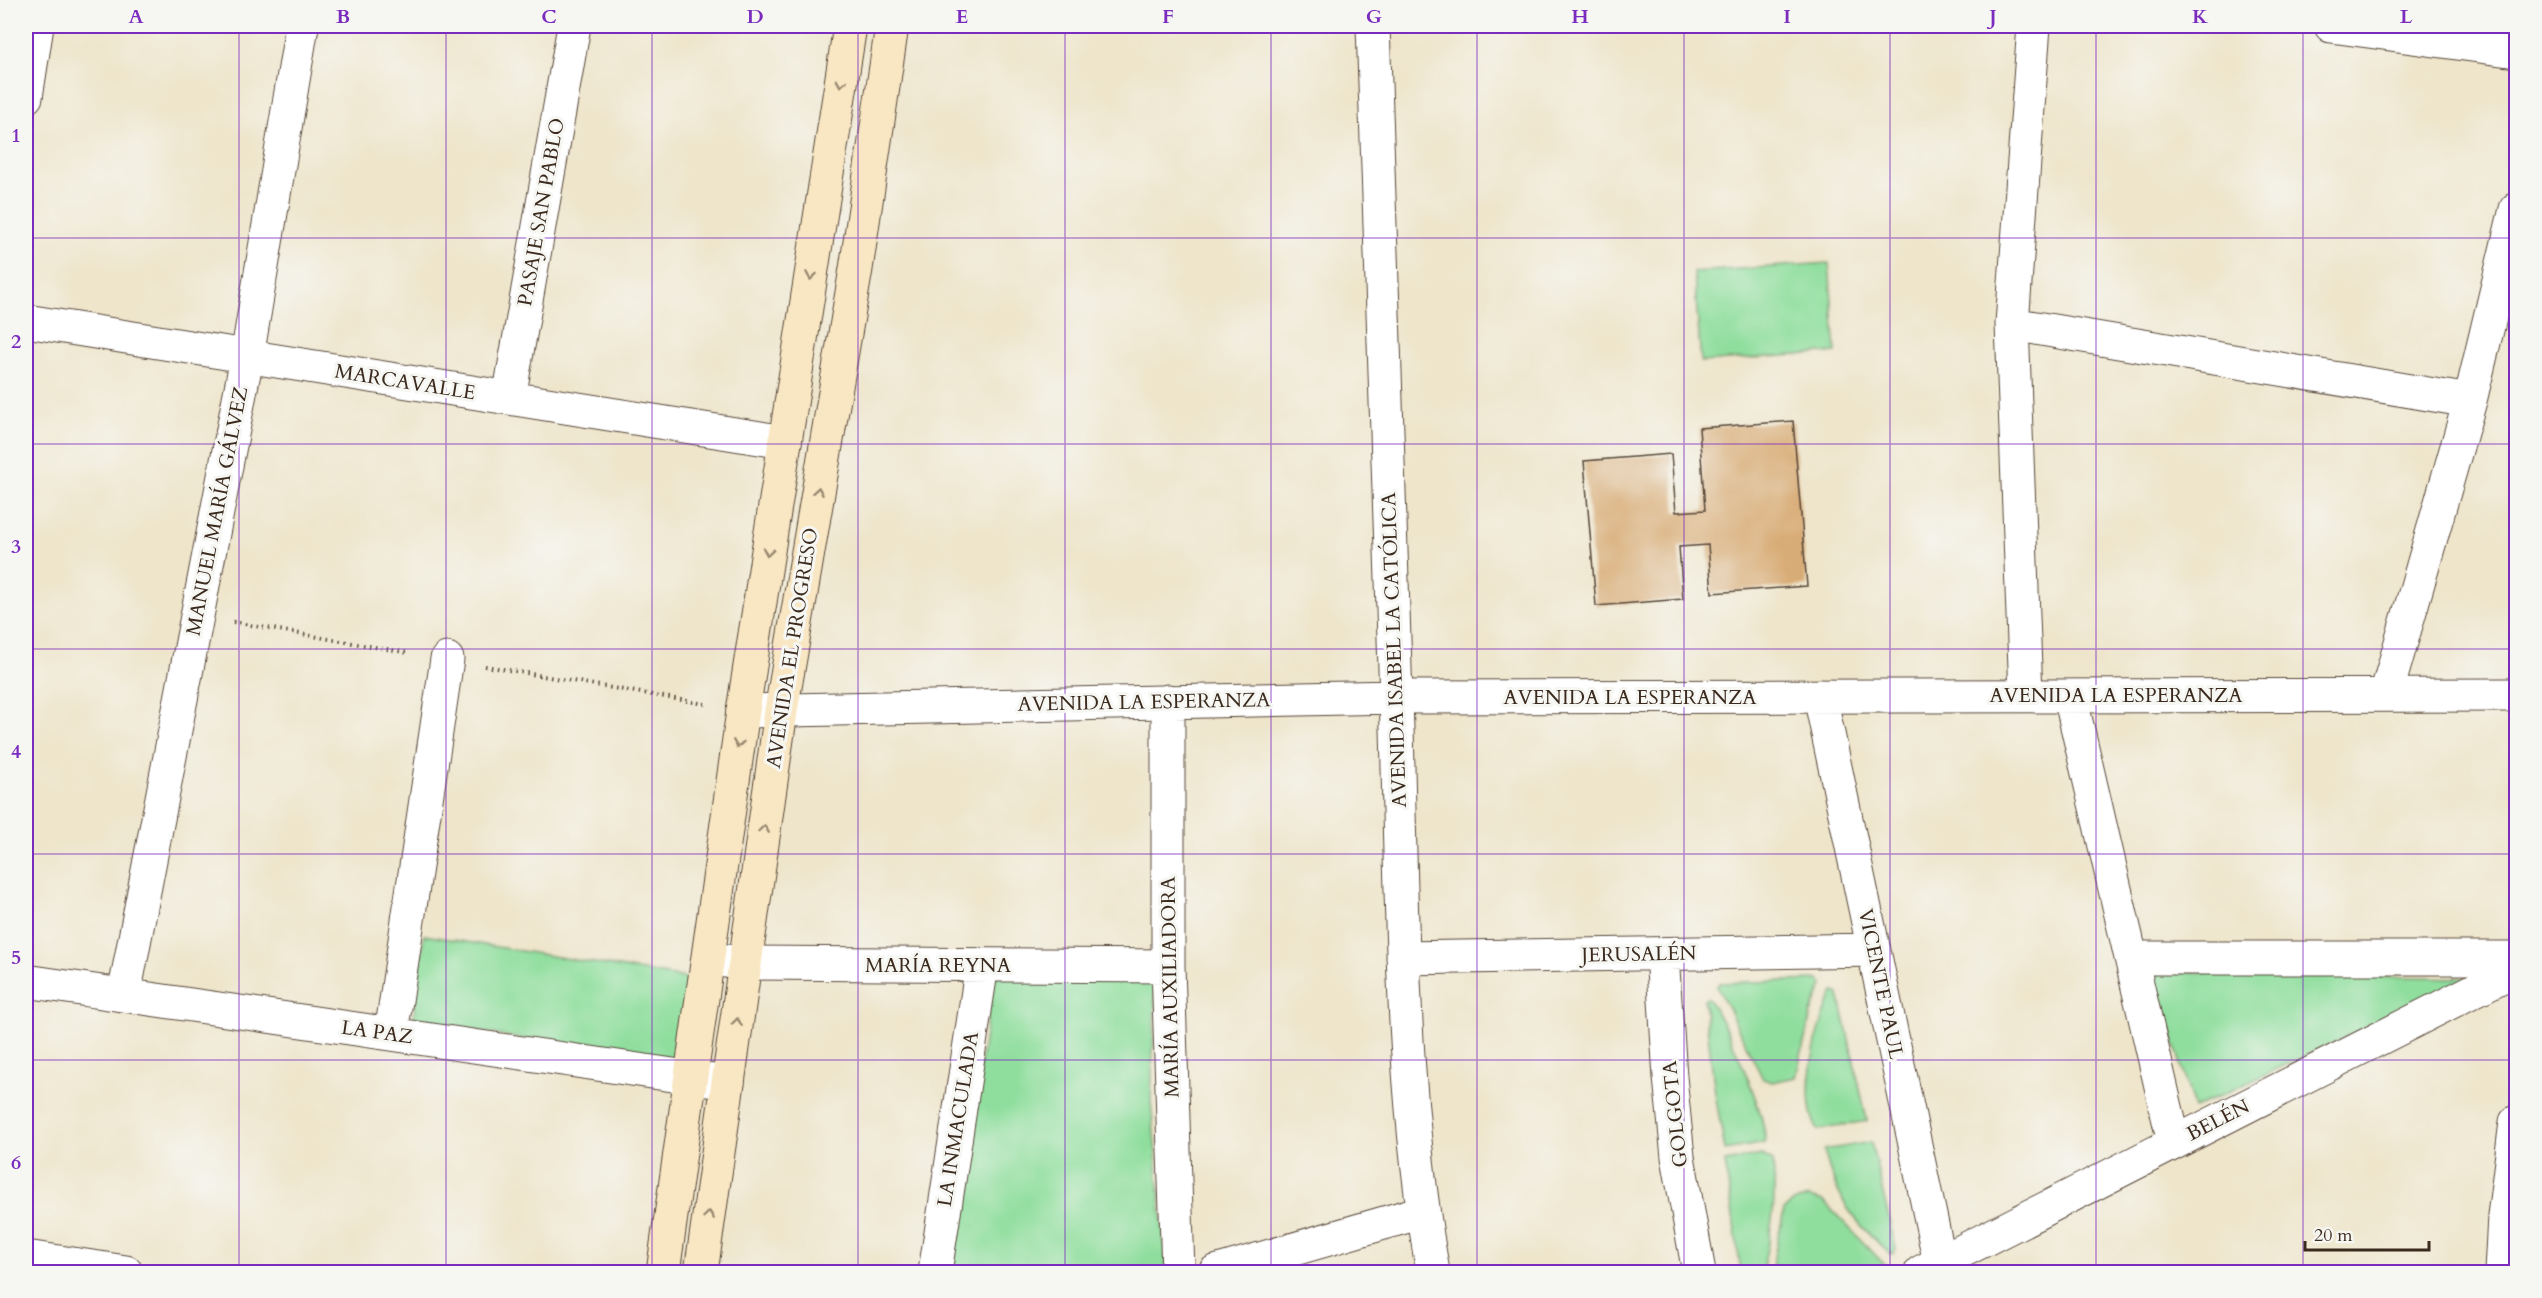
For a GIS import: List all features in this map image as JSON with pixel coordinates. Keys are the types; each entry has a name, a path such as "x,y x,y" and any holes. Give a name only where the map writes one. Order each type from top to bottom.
{"main road":[{"name":"AVENIDA EL PROGRESO","path":"663,1272 743,711 850,26"},
{"name":"AVENIDA EL PROGRESO","path":"701,1272 781,711 856,269 892,26"}],"street":[{"path":"26,97 38,26"},
{"name":"MANUEL MARÍA GÁLVEZ","path":"124,995 247,357 302,26"},
{"name":"PASAJE SAN PABLO","path":"509,398 574,26"},
{"name":"AVENIDA ISABEL LA CATÓLICA","path":"1373,26 1403,958 1415,1147 1422,1212 1433,1272"},
{"path":"2026,695 2012,324 2034,26"},
{"path":"2331,26 2517,51"},
{"path":"2386,695 2470,401 2517,208"},
{"name":"MARCAVALLE","path":"26,321 785,442"},
{"path":"2012,324 2470,401"},
{"path":"391,1034 447,659"},
{"name":"AVENIDA LA ESPERANZA","path":"743,711 1396,697 2517,695"},
{"name":"VICENTE PAUL","path":"1820,696 1874,950 1935,1270"},
{"path":"2070,696 2174,1142"},
{"name":"MARÍA AUXILIADORA","path":"1168,701 1167,966 1178,1272"},
{"name":"JERUSALÉN","path":"1403,958 1874,950"},
{"name":"GOLGOTA","path":"1662,954 1677,1146 1699,1272"},
{"path":"2131,958 2517,958"},
{"name":"MARÍA REYNA","path":"709,959 744,963 1167,966"},
{"name":"LA INMACULADA","path":"935,1272 982,965"},
{"name":"BELÉN","path":"1935,1270 2174,1142 2517,969"},
{"name":"LA PAZ","path":"26,981 728,1083"},
{"path":"2500,1272 2504,1216 2517,1122"},
{"path":"1215,1272 1422,1212"},
{"path":"26,1257 126,1272"}],"green space":[{"path":"1829,263 1836,352 1701,362 1694,272"},
{"path":"424,935 703,981 695,1067 413,1021"},
{"path":"2153,972 2471,978 2194,1108"},
{"path":"994,976 1156,977 1151,1101 1167,1272 948,1272"},
{"path":"1819,980 1823,985 1811,1013 1796,1077 1772,1082 1763,1079 1717,986 1719,983"},
{"path":"1834,992 1839,994 1867,1121 1818,1130 1812,1116 1809,1099 1812,1061 1822,1022"},
{"path":"1707,998 1724,1025 1744,1069 1760,1114 1764,1143 1725,1150 1715,1093 1704,1000"},
{"path":"1871,1142 1896,1249 1890,1254 1865,1230 1848,1208 1834,1183 1824,1150"},
{"path":"1762,1155 1773,1161 1774,1204 1770,1230 1762,1272 1741,1272 1725,1162"},
{"path":"1809,1197 1823,1201 1886,1266 1886,1271 1771,1272 1784,1210 1795,1201"}],"building":[{"path":"1793,421 1807,586 1712,593 1708,545 1679,547 1683,599 1596,606 1584,461 1671,454 1676,512 1705,510 1699,428"}]}
